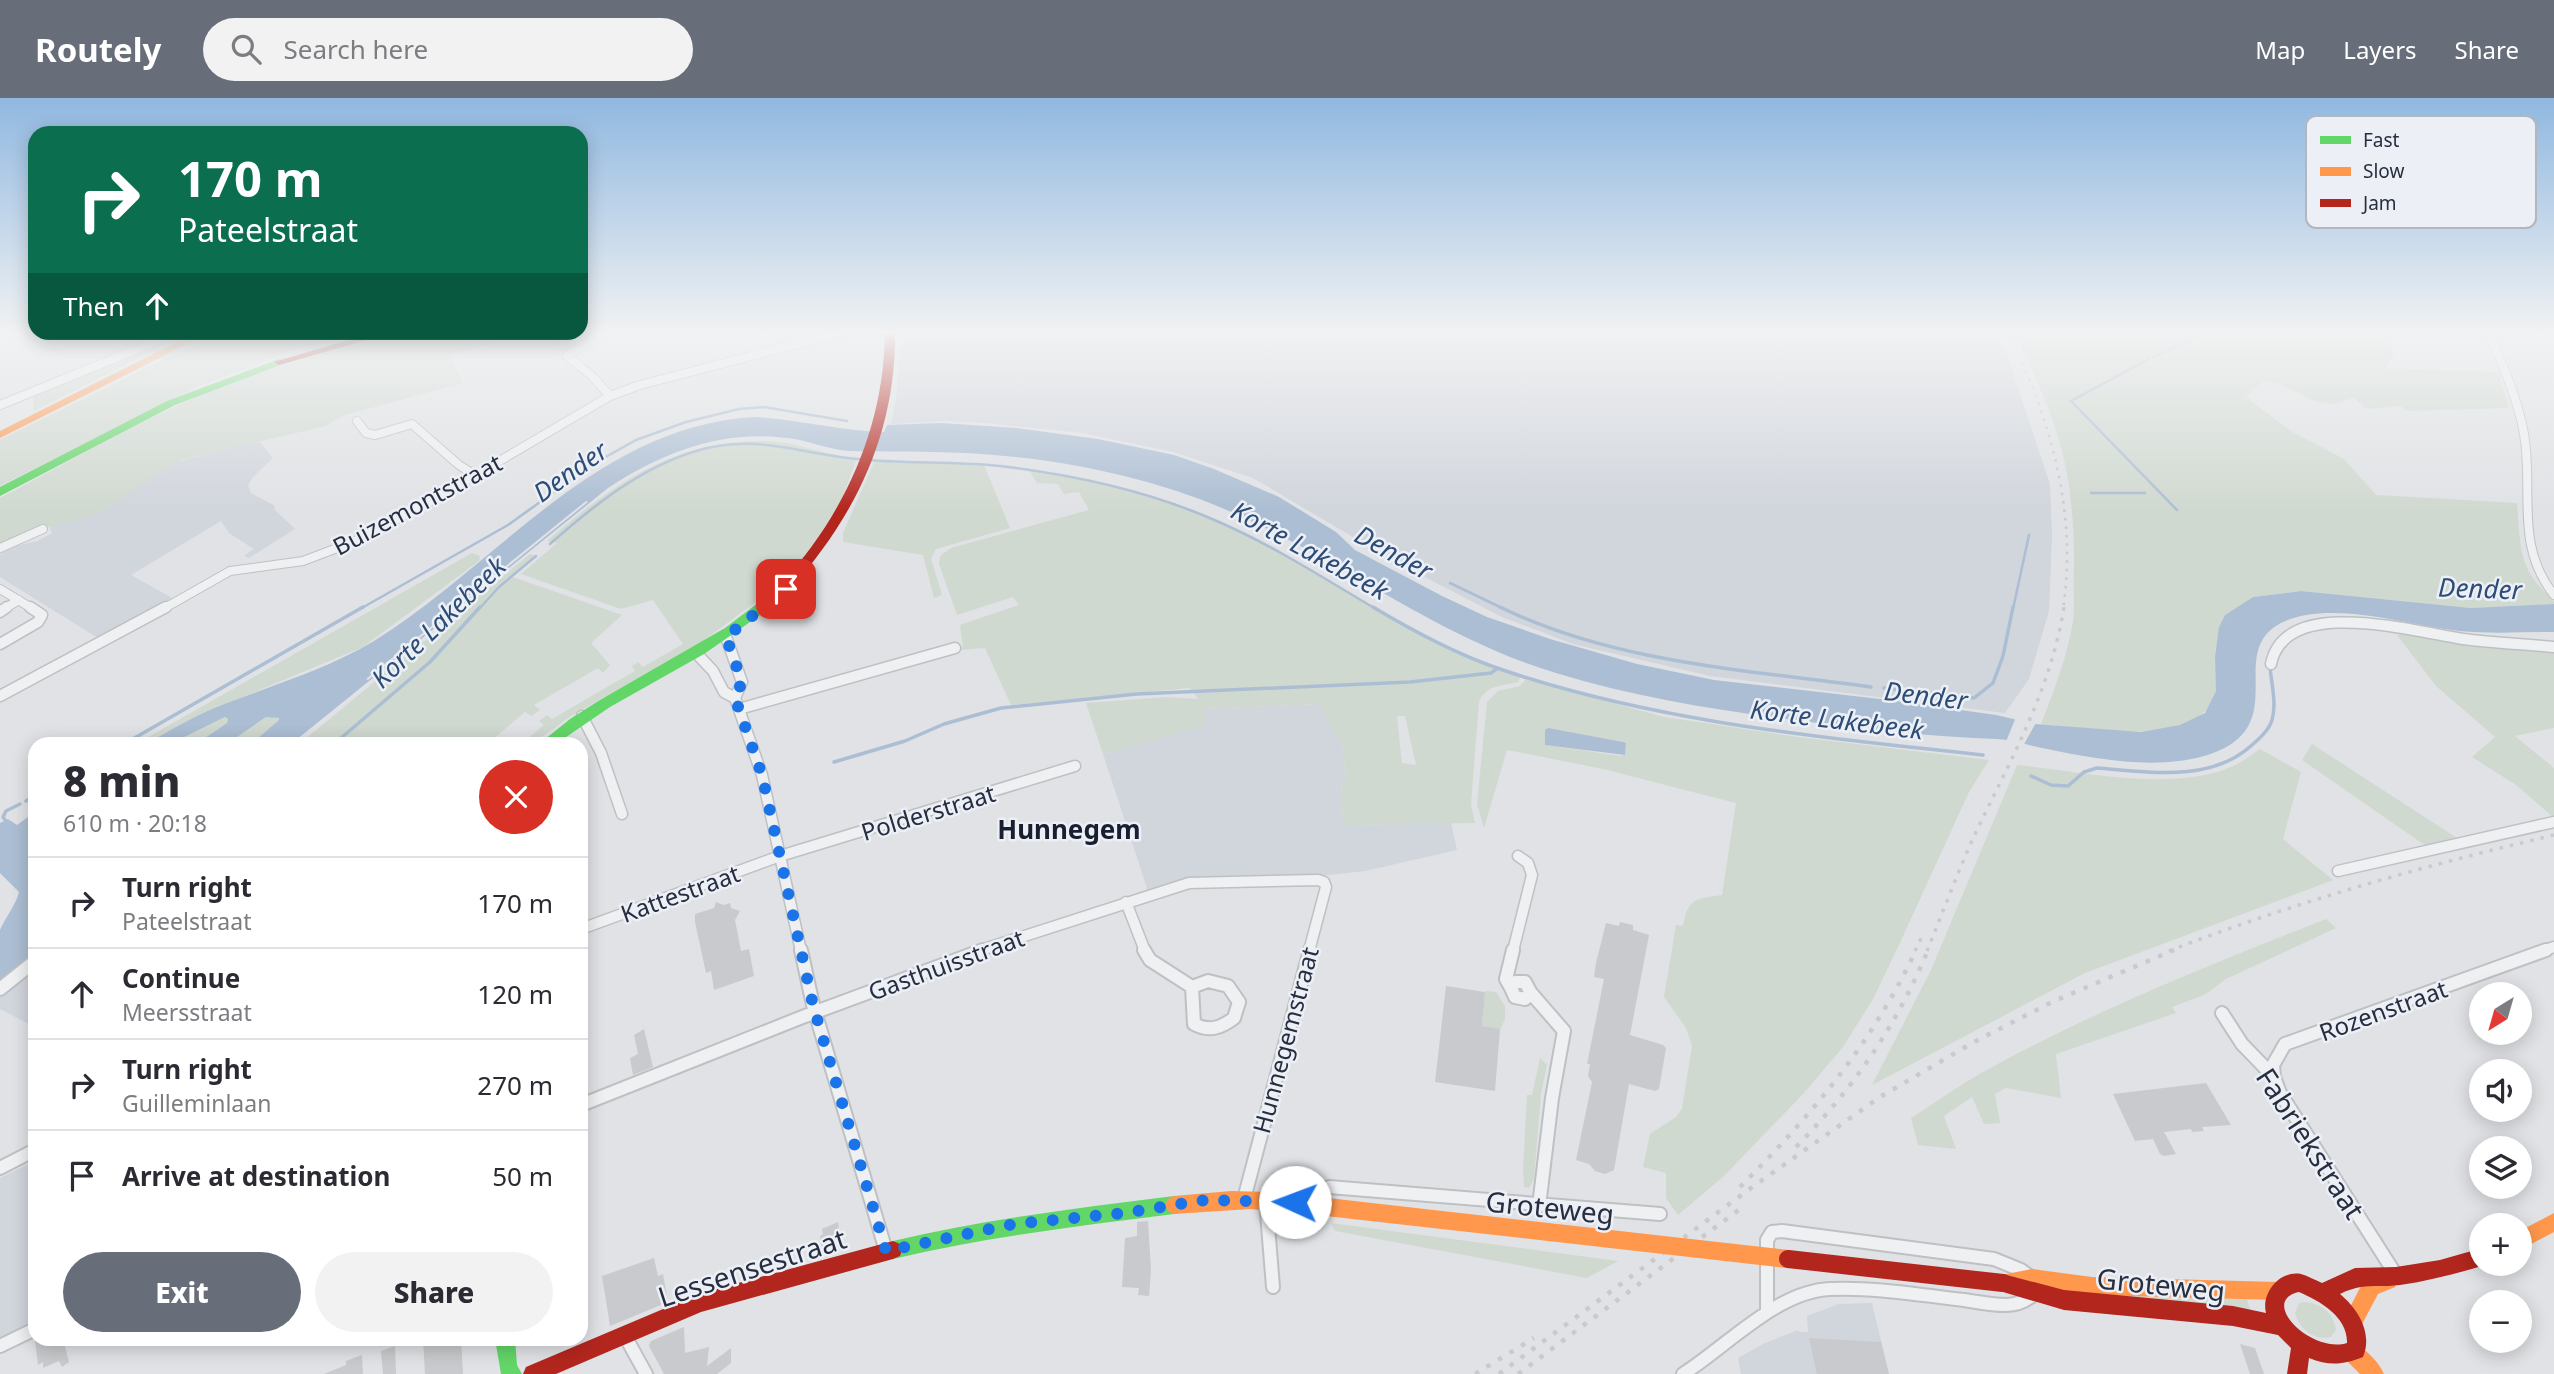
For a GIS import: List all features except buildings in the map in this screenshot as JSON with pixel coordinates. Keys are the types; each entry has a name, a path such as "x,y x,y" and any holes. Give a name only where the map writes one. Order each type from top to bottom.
{"main road":[{"path":"0,435 87,392"},
{"path":"0,492 198,392"},
{"path":"555,737 582,716 726,637 773,601 799,576 826,542 863,467 888,392"},
{"name":"Lessensestraat","path":"533,1374 701,1304 886,1251 1014,1224 1124,1213 1205,1200 1244,1199 1327,1207"},
{"name":"Groteweg","path":"1327,1207 2003,1283 2064,1300 2233,1316 2281,1326"},
{"path":"2532,1234 2554,1222"},
{"path":"2324,1292 2355,1277 2396,1276 2469,1263"},
{"path":"2353,1321 2371,1287 2396,1276"},
{"name":"Groteweg","path":"2003,1283 2032,1278 2092,1286 2278,1291 2287,1285 2299,1283 2324,1292"},
{"path":"2278,1291 2274,1301 2275,1314 2281,1326 2301,1347 2325,1364 2353,1353 2358,1344 2358,1334 2353,1321 2337,1300 2324,1292"},
{"path":"506,1346 508,1368 512,1374"},
{"path":"2297,1374 2301,1347"},
{"path":"2353,1353 2374,1374"}],"street":[{"path":"0,405 33,392"},
{"path":"606,392 610,396"},
{"name":"Buizemontstraat","path":"0,696 96,648 230,570 285,565 315,557 422,507 610,396 622,392"},
{"path":"2512,392 2524,436 2531,547 2539,573 2552,593"},
{"path":"362,422 366,433 375,435 410,422 459,465 476,476"},
{"path":"0,548 43,529"},
{"path":"0,589 38,612 41,618 0,644"},
{"path":"0,612 19,600"},
{"path":"2271,664 2275,645 2282,637 2307,626 2326,624 2357,624 2491,642 2554,647"},
{"path":"726,637 742,682 737,704"},
{"path":"737,704 954,648"},
{"path":"697,654 713,671 724,692 737,704 762,775 816,1013 886,1251"},
{"path":"582,716 601,753 622,814"},
{"name":"Polderstraat","path":"780,856 1075,766"},
{"path":"2338,871 2554,822"},
{"name":"Kattestraat","path":"588,926 780,856"},
{"path":"1510,989 1506,979 1532,875 1528,863 1518,856"},
{"name":"Gasthuisstraat","path":"588,1102 1022,935 1189,883 1324,882"},
{"name":"Hunnegemstraat","path":"1244,1199 1326,887 1324,882"},
{"path":"1126,902 1150,960 1192,987"},
{"name":"Rozenstraat","path":"2274,1077 2273,1065 2285,1044 2554,947"},
{"path":"0,989 28,967"},
{"path":"1508,969 1512,977 1530,986 1528,996"},
{"path":"1217,981 1232,988 1237,995 1238,1010 1234,1018 1219,1028 1205,1029 1194,1024 1192,987 1199,982 1217,981"},
{"path":"1510,989 1515,982 1522,981"},
{"name":"Groteweg","path":"1510,989 1515,997 1528,996 1541,1004 1558,1020 1564,1035 1552,1098 1539,1206"},
{"name":"Fabriekstraat","path":"2222,1013 2242,1044 2274,1077 2280,1093 2396,1276"},
{"path":"0,1168 28,1154"},
{"name":"Groteweg","path":"1295,1202 1329,1187 1660,1214"},
{"path":"1266,1201 1273,1287"},
{"name":"Groteweg","path":"1767,1312 1767,1240 1772,1232 1782,1231 1994,1259 2021,1270 2032,1278"},
{"path":"1683,1374 1713,1355 1767,1312 1802,1294 1828,1289 1894,1292 2008,1305 2028,1300 2035,1293"},
{"path":"0,1346 28,1332"},
{"path":"625,1336 646,1374"}],"shaded area":[{"path":"42,392 73,392 34,411 33,395"},
{"path":"98,392 188,392 0,486 0,440"},
{"path":"432,392 342,416 326,426 180,460 100,513 50,528 46,525 0,545 0,498 127,430 205,393"},
{"path":"897,392 2019,392 2050,484 2052,536 2049,611 2029,679 2005,713 1710,676 1573,644 1502,617 1392,560 1253,478 1173,452 1083,433 947,421 891,424"},
{"path":"2041,392 2252,392 2246,397 2291,431 2344,459 2376,495 2517,503 2521,546 2527,568 2554,604 2471,608 2301,591 2253,597 2225,615 2215,652 2216,690 2207,709 2190,722 2167,729 2140,731 2041,724 2064,661 2073,622 2074,601 2071,502 2067,473 2052,418"},
{"path":"2294,392 2504,392 2509,408 2406,411 2401,406 2366,409 2354,398 2335,404"},
{"path":"259,441 273,458 253,477 248,485 251,493 275,506 274,509 295,529 249,558 244,556 254,549 229,533 221,521 131,575 172,598 101,640 0,577 0,554 15,546 38,541 52,533 50,528 100,513 175,462"},
{"path":"733,443 788,443 856,460 842,499 799,565 781,583 699,644 571,716 542,737 529,737 544,725 539,721 547,715 552,719 635,671 632,666 638,662 643,667 683,644 653,600 621,609 521,574 557,543 547,541 622,483 674,457"},
{"path":"875,460 984,465 1010,528 936,549 931,559 942,595 934,598 923,555 843,542 843,533"},
{"path":"1029,470 1121,487 1211,517 1273,547 1341,589 1416,630 1467,655 1521,676 1518,682 1490,689 1479,702 1471,804 1475,823 1343,825 1341,779 1346,778 1343,747 1318,704 1203,709 1204,726 1103,754 1086,703 1167,697 1198,699 1190,688 1011,705 985,648 958,650 963,646 960,625 1019,605 1013,597 957,615 939,564 940,556 951,548 1089,510 1079,492 1064,494 1058,484 1037,483","holes":["1397,716 1405,716 1416,765 1402,763"]},
{"path":"472,553 480,556 479,561 363,647 216,708 160,737 148,737"},
{"path":"530,554 536,556 513,577 622,615 591,643 610,665 603,673 598,668 534,705 540,710 531,716 525,712 495,737 308,737"},
{"path":"2403,633 2554,650 2554,728 2515,736 2554,768 2554,818 2516,785 2472,757 2495,737 2436,686 2397,635"},
{"path":"1526,679 1664,717 1798,737 1989,760 1969,792 1873,999 1843,1047 1803,1094 1724,1176 1678,1215 1666,1198 1666,1173 1643,1167 1650,1134 1676,1117 1682,1109 1692,1046 1686,1028 1664,997 1676,925 1683,926 1688,909 1695,901 1722,895 1736,803 1603,769 1507,750 1484,828 1477,804 1487,702 1498,691 1520,686","holes":["1626,743 1625,754 1622,756 1545,745"]},
{"path":"1318,704 1343,747 1346,779 1341,779 1343,825 1451,823 1457,850 1365,871 1319,876 1189,879 1148,891 1103,754 1204,726 1202,709"},
{"path":"272,716 279,720 259,737 237,737 266,717"},
{"path":"225,717 229,720 206,737 184,737"},
{"path":"2312,744 2457,838 2426,846 2302,760"},
{"path":"2260,749 2301,772 2283,839 2333,880 2085,973 1872,1085 1931,970 2017,765 2127,778 2184,778 2210,774 2233,766"},
{"path":"2326,919 2336,928 2226,979 2206,994 2172,1007 2176,1013 2056,1054 2061,1098 2006,1088 1995,1094 2000,1123 1984,1124 1972,1097 1944,1116 1956,1149 1918,1145 1911,1118 1983,1072 2109,1009"},
{"path":"28,972 28,1023 0,1009 0,993"},
{"path":"1485,991 1496,992 1505,1006 1505,1019 1500,1030 1482,1026"},
{"path":"1540,1058 1547,1065 1541,1094 1534,1178 1529,1188 1524,1187 1523,1170 1527,1095 1532,1095"},
{"path":"28,1164 28,1324 0,1337 0,1178"},
{"path":"1331,1223 1618,1261 1587,1278 1335,1231"},
{"path":"2123,1291 2246,1297 2251,1312 2125,1300"},
{"path":"1872,1303 1889,1374 1741,1374 1738,1358 1763,1344 1798,1330 1808,1332 1807,1316 1839,1304"},
{"path":"2299,1303 2321,1307 2333,1319 2336,1330 2331,1337 2313,1335 2300,1324 2295,1313"}],"water":[{"path":"752,417 884,432 887,425 941,423 1016,428 1098,439 1174,455 1279,497 1336,532 1355,550 1442,596 1487,617 1550,639 1637,664 1714,680 1897,701 1996,715 2035,724 2141,732 2180,725 2205,713 2216,691 2215,656 2219,627 2225,615 2253,597 2301,591 2471,608 2554,604 2554,632 2459,631 2345,613 2300,616 2281,623 2265,636 2258,653 2254,710 2247,728 2232,744 2204,756 2185,760 2126,762 2002,739 1890,731 1758,715 1656,698 1556,673 1476,642 1253,522 1185,494 1112,473 1002,456 950,452 850,451 787,438 739,437 693,446 672,454 608,488 300,737 259,737 279,720 266,717 237,737 206,737 227,723 228,719 225,717 184,737 158,737 208,711 317,669 374,641 420,609 551,504 596,472 644,446 696,427"},
{"path":"1548,728 1626,743 1625,755 1545,745 1545,730"},
{"path":"28,817 28,958 0,980 0,930 19,892 0,873 0,823 8,819 17,825"}],"pier":[{"path":"586,501 588,502 366,679"},
{"path":"2016,717 2037,721 2023,746 2005,744"}],"waterway":[{"path":"2089,392 2071,401 2177,510"},
{"name":"Dender","path":"360,609 508,525 593,464 636,440 686,422 739,409 764,407 847,421"},
{"name":"Korte Lakebeek","path":"550,544 600,502 656,467 675,458 718,446 759,444 858,459 1000,466 1056,474 1139,493 1193,511 1239,531 1376,609"},
{"path":"2091,493 2145,493"},
{"path":"2013,609 2029,535"},
{"name":"Korte Lakebeek","path":"479,609 499,587 536,556"},
{"path":"1450,583 1504,609"},
{"path":"136,737 363,607"},
{"name":"Korte Lakebeek","path":"342,737 430,662 480,607"},
{"name":"Korte Lakebeek","path":"1373,607 1434,641 1498,668"},
{"path":"1500,607 1544,626 1635,652 1729,669 1871,687"},
{"name":"Dender","path":"1884,688 1974,698 1993,683 2003,656 2013,607"},
{"name":"Korte Lakebeek","path":"2031,776 2051,785 2068,786 2084,772 2097,768 2178,772 2218,765 2236,757 2261,737 2272,720 2274,700 2270,666"},
{"path":"834,762 905,741 944,724 1001,708 1137,694 1410,682 1491,673 1498,668"},
{"name":"Korte Lakebeek","path":"1498,668 1556,687 1676,715 1799,734 1983,755"},
{"path":"7,823 3,817 6,811 20,804"}],"railway":[{"path":"2033,392 2048,432 2063,501 2067,537 2063,609"},
{"path":"1927,951 1969,847 2040,695 2058,637 2064,607"},
{"path":"2169,951 2360,886 2554,835"},
{"path":"1915,951 1923,934"},
{"path":"1740,1187 1816,1105 1839,1076 1880,1016 1916,950"},
{"path":"1796,1147 1817,1125 1872,1055 1916,978 1928,950"},
{"path":"1499,1374 1751,1188 1880,1097 1974,1042 2052,1002 2174,950"},
{"path":"1518,1374 1744,1206"},
{"path":"1475,1374 1534,1338"}],"traffic: fast":[{"path":"0,492 171,403 201,392"},
{"path":"556,737 605,703 730,631 786,586"},
{"path":"893,1250 1014,1225 1174,1205"},
{"path":"506,1346 508,1368 512,1374"}],"traffic: slow":[{"path":"0,435 87,392"},
{"path":"1174,1205 1250,1200 1327,1207"},
{"path":"1327,1207 1788,1259"},
{"path":"2532,1234 2554,1222"},
{"path":"2008,1282 2032,1278 2092,1286 2278,1291"},
{"path":"2353,1321 2371,1287 2388,1280"},
{"path":"2353,1353 2374,1374"}],"traffic: jam":[{"path":"786,586 808,562 847,502 876,434 886,392"},
{"path":"533,1374 701,1303 893,1250"},
{"path":"1788,1259 2003,1283"},
{"path":"2324,1292 2355,1277 2396,1276 2440,1269 2469,1261"},
{"path":"2003,1283 2064,1300 2233,1316 2281,1326"},
{"path":"2299,1283 2332,1300 2349,1316 2357,1338 2356,1350 2339,1355 2322,1353 2291,1336 2274,1310 2275,1297 2285,1287 2299,1283"},
{"path":"2297,1374 2301,1347"}],"district":[{"name":"Hunnegem","path":"1069,829"}],"route":[{"path":"786,589 726,637 742,682 741,690 735,698 762,775 813,1005 886,1251 1014,1224 1124,1213 1205,1200 1295,1202"}]}
